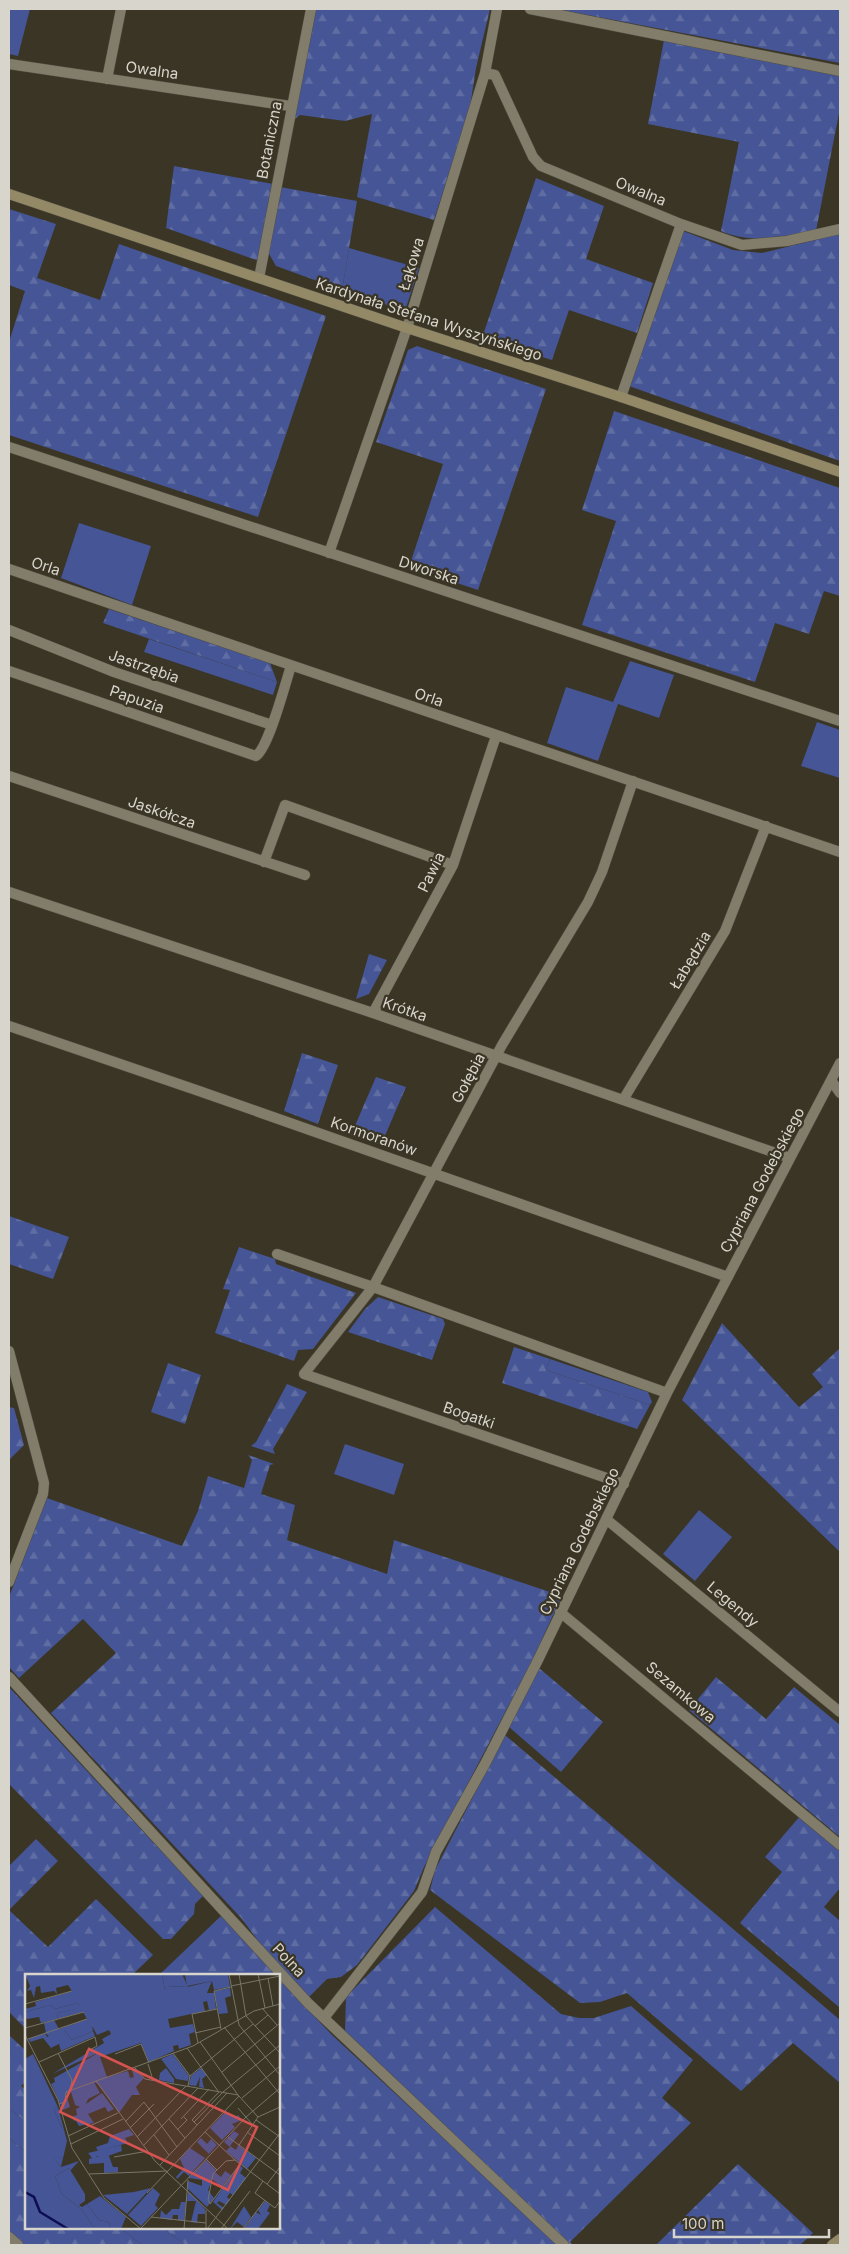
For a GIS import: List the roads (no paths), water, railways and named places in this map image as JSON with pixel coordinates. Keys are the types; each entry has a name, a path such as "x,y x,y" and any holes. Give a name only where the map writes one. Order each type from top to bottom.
{"main road":[{"name":"Kardynała Stefana Wyszyńskiego","path":"9,194 840,472"},
{"path":"832,2245 840,2239"}],"street":[{"path":"107,79 121,9"},
{"name":"Botaniczna","path":"258,278 290,106 311,9"},
{"name":"Łąkowa","path":"329,553 407,328 485,73 497,9"},
{"path":"530,9 840,71"},
{"name":"Owalna","path":"9,64 290,106"},
{"name":"Owalna","path":"485,73 495,75 533,157 541,166 681,224 742,245 787,241 840,229"},
{"path":"620,397 681,224"},
{"name":"Dworska","path":"9,447 840,721"},
{"name":"Orla","path":"9,569 840,852"},
{"name":"Jastrzębia","path":"9,630 114,672 272,725"},
{"path":"272,725 291,666"},
{"name":"Papuzia","path":"9,672 256,756 262,749 272,725"},
{"name":"Pawia","path":"373,1013 453,865 496,736"},
{"name":"Jaskółcza","path":"9,776 305,875"},
{"name":"Gołębia","path":"304,1374 373,1287 502,1045 588,902 602,872 634,781"},
{"path":"264,862 285,805 453,865"},
{"name":"Łabędzia","path":"623,1100 725,932 766,826"},
{"name":"Krótka","path":"9,892 373,1013 790,1158"},
{"name":"Kormoranów","path":"9,1026 728,1277"},
{"name":"Cypriana Godebskiego","path":"324,2018 422,1892 436,1852 486,1762 667,1393 840,1063"},
{"path":"831,1080 840,1093"},
{"path":"277,1254 667,1393"},
{"path":"9,1351 44,1483 43,1494 9,1582"},
{"name":"Bogatki","path":"304,1374 624,1484"},
{"path":"9,1390 17,1382"},
{"name":"Legendy","path":"606,1519 840,1712"},
{"name":"Sezamkowa","path":"560,1612 840,1844"},
{"name":"Polna","path":"9,1677 324,2018 564,2245"},
{"path":"9,2238 18,2245"}]}
